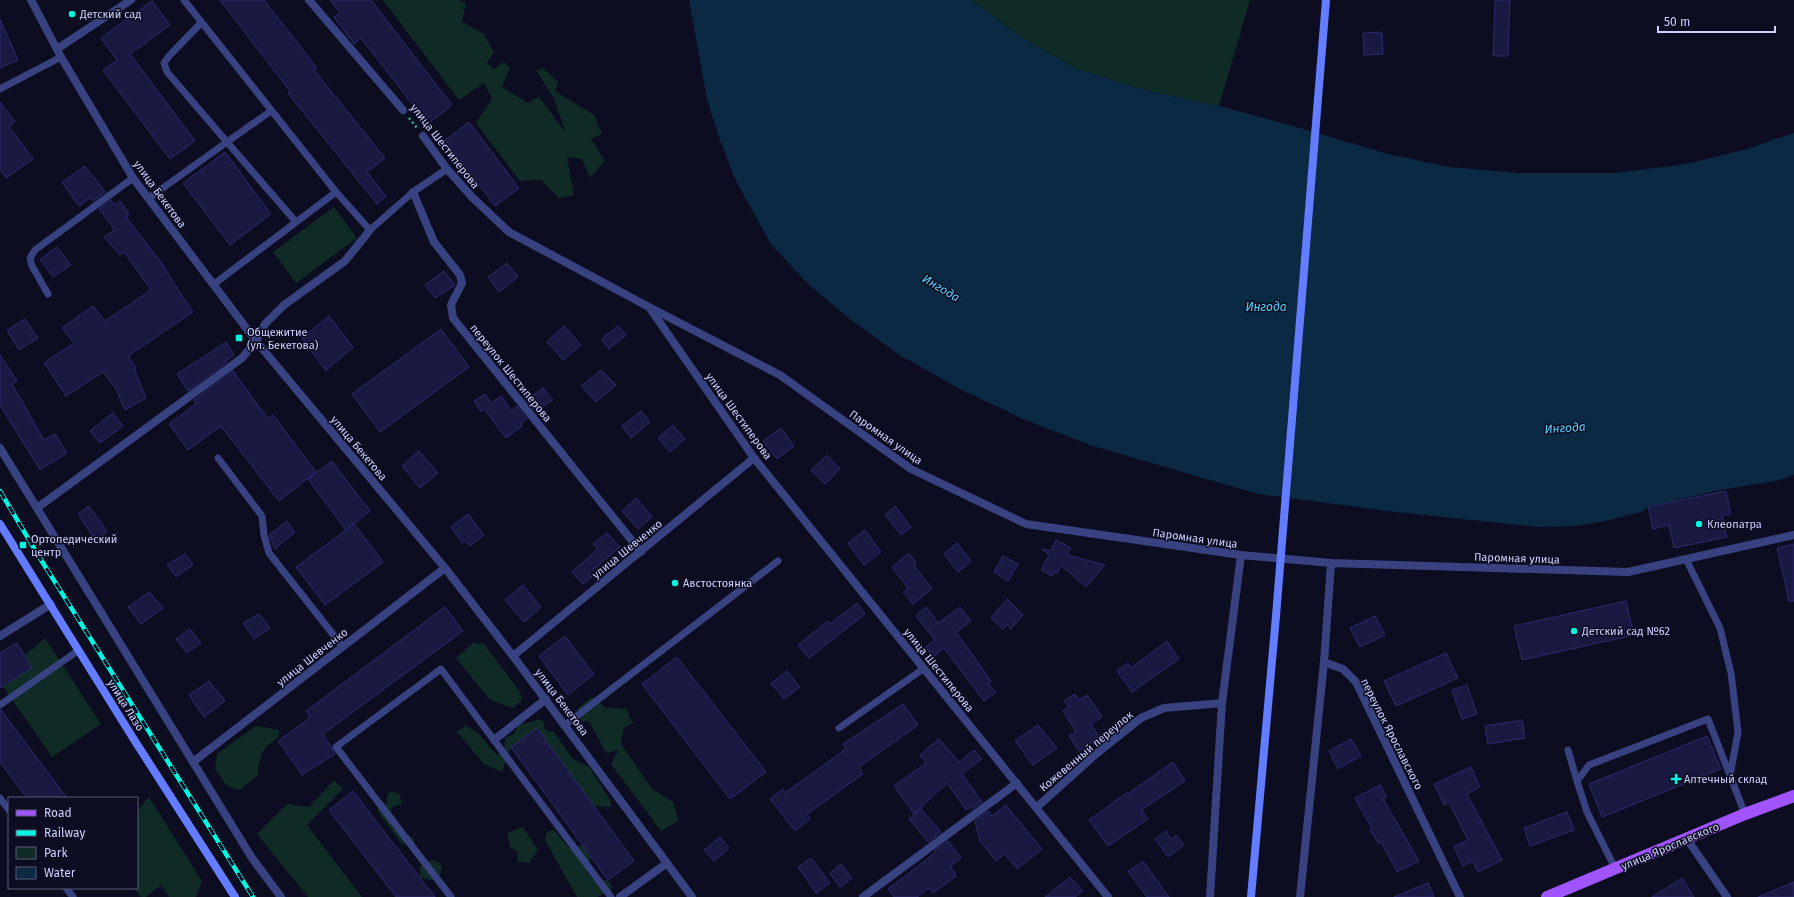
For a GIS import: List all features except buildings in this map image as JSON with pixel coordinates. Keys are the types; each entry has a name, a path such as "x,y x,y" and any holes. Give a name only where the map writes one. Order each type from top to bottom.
{"main road":[{"name":"улица Ярославского","path":"1547,897 1745,814 1794,796"}],"street":[{"name":"улица Бекетова","path":"31,0 59,53 133,178 256,342 445,568 546,699 692,897"},
{"path":"59,53 131,0"},
{"name":"улица Шестиперова","path":"309,0 403,110"},
{"path":"1251,897 1276,616 1326,0"},
{"name":"улица Шестиперова","path":"423,136 447,169 472,197 509,232 649,307 754,458 923,669 1037,807 1108,897"},
{"name":"переулок Шестиперова","path":"413,192 434,242 460,275 462,283 451,305 453,318 641,552"},
{"path":"37,508 242,358 256,342 265,324 284,305 345,261 370,230"},
{"name":"Паромная улица","path":"649,307 780,376 911,469 1026,524 1242,556 1331,563 1628,572 1794,535"},
{"path":"0,448 252,858 281,897"},
{"name":"улица Шевченко","path":"513,656 754,458"},
{"name":"улица Лазо","path":"0,524 137,744 235,897"},
{"path":"1210,897 1222,703 1242,556"},
{"path":"1300,897 1324,662 1331,563"},
{"name":"улица Шевченко","path":"193,762 445,568"},
{"path":"0,636 51,604"},
{"name":"переулок Ярославского","path":"1324,662 1343,669 1356,682 1460,897"},
{"path":"494,740 546,699"},
{"name":"Кожевенный переулок","path":"1037,807 1097,753 1141,718 1164,708 1222,703"},
{"path":"863,897 1017,783"},
{"path":"1687,839 1727,897"},
{"path":"620,897 667,863"}],"lane":[{"path":"184,0 336,192 370,230 413,192 447,169"},
{"path":"201,23 164,63 167,72 296,222"},
{"path":"0,89 59,53"},
{"path":"149,198 271,111"},
{"path":"48,294 32,266 30,258 34,250 133,178"},
{"path":"214,284 336,192"},
{"path":"218,458 262,516 264,535 270,553 343,647"},
{"path":"1686,559 1720,628 1731,673 1738,732 1730,777"},
{"path":"565,725 778,561"},
{"path":"0,705 79,650"},
{"path":"839,728 923,669"},
{"path":"451,897 336,747 441,670 611,897"},
{"path":"1577,781 1589,765 1708,719 1745,814"},
{"path":"1568,750 1587,812 1615,868"},
{"path":"0,798 8,809"},
{"path":"67,889 73,897"}],"path":[{"name":"улица Шестиперова","path":"403,110 423,136"}],"green space":[{"path":"383,0 458,0 466,3 462,22 484,34 494,53 487,63 494,69 503,62 510,68 502,87 528,103 539,97 566,133 554,99 536,70 543,68 558,82 555,91 594,115 602,134 591,139 605,161 590,178 582,159 567,157 574,195 559,198 541,180 520,181 476,123 492,98 484,83 459,100"},
{"path":"972,0 1250,0 1219,106 1148,91 1077,69 1021,37"},
{"path":"334,207 357,238 296,283 273,252"},
{"path":"45,638 101,724 52,757 0,682 0,676"},
{"path":"473,643 484,644 519,690 522,700 513,708 490,700 456,658"},
{"path":"592,697 606,708 626,709 633,723 624,728 621,744 652,789 673,802 678,821 661,831 611,764 618,750 606,753 589,721 581,721 578,708"},
{"path":"539,719 543,721 546,731 553,731 572,758 589,767 611,801 611,807 594,806 537,729 511,747 502,772 484,764 457,732 466,725 478,733 496,754 504,754 505,738 514,734 519,724 532,722"},
{"path":"256,726 279,730 279,737 268,745 262,753 258,775 239,790 227,786 215,769 217,754"},
{"path":"334,780 343,789 307,825 362,897 308,897 257,834 287,804 309,807"},
{"path":"391,791 399,794 402,804 394,806 390,810 402,827 402,834 409,835 415,840 412,847 401,843 377,810 387,803 387,796"},
{"path":"149,797 202,881 196,897 169,897 161,885 146,897 141,897 135,889 138,889 138,810"},
{"path":"523,827 538,850 529,863 518,862 517,851 510,847 507,833"},
{"path":"554,830 569,848 583,845 591,857 586,870 594,881 608,880 613,888 597,897 577,897 545,840 547,832"},
{"path":"433,860 440,863 442,867 438,881 420,878 420,867 423,861"}],"water":[{"name":"Ингода","path":"689,0 972,0 1021,37 1077,69 1148,91 1219,106 1388,154 1449,167 1518,173 1616,173 1686,164 1747,149 1794,133 1794,475 1776,481 1720,490 1648,507 1641,512 1605,521 1575,526 1539,527 1396,512 1258,494 1090,445 1023,419 962,390 898,354 851,320 807,283 771,244 736,181 720,140 707,99"}],"railway":[{"path":"0,491 38,555 253,897"}],"place":[{"name":"Детский сад","path":"72,14"},
{"name":"Общежитие (ул. Бекетова)","path":"239,338"},
{"name":"Клеопатра","path":"1699,524"},
{"name":"Ортопедический центр","path":"23,545"},
{"name":"Австостоянка","path":"675,583"},
{"name":"Детский сад №62","path":"1574,631"},
{"name":"Аптечный склад","path":"1676,779"}]}
